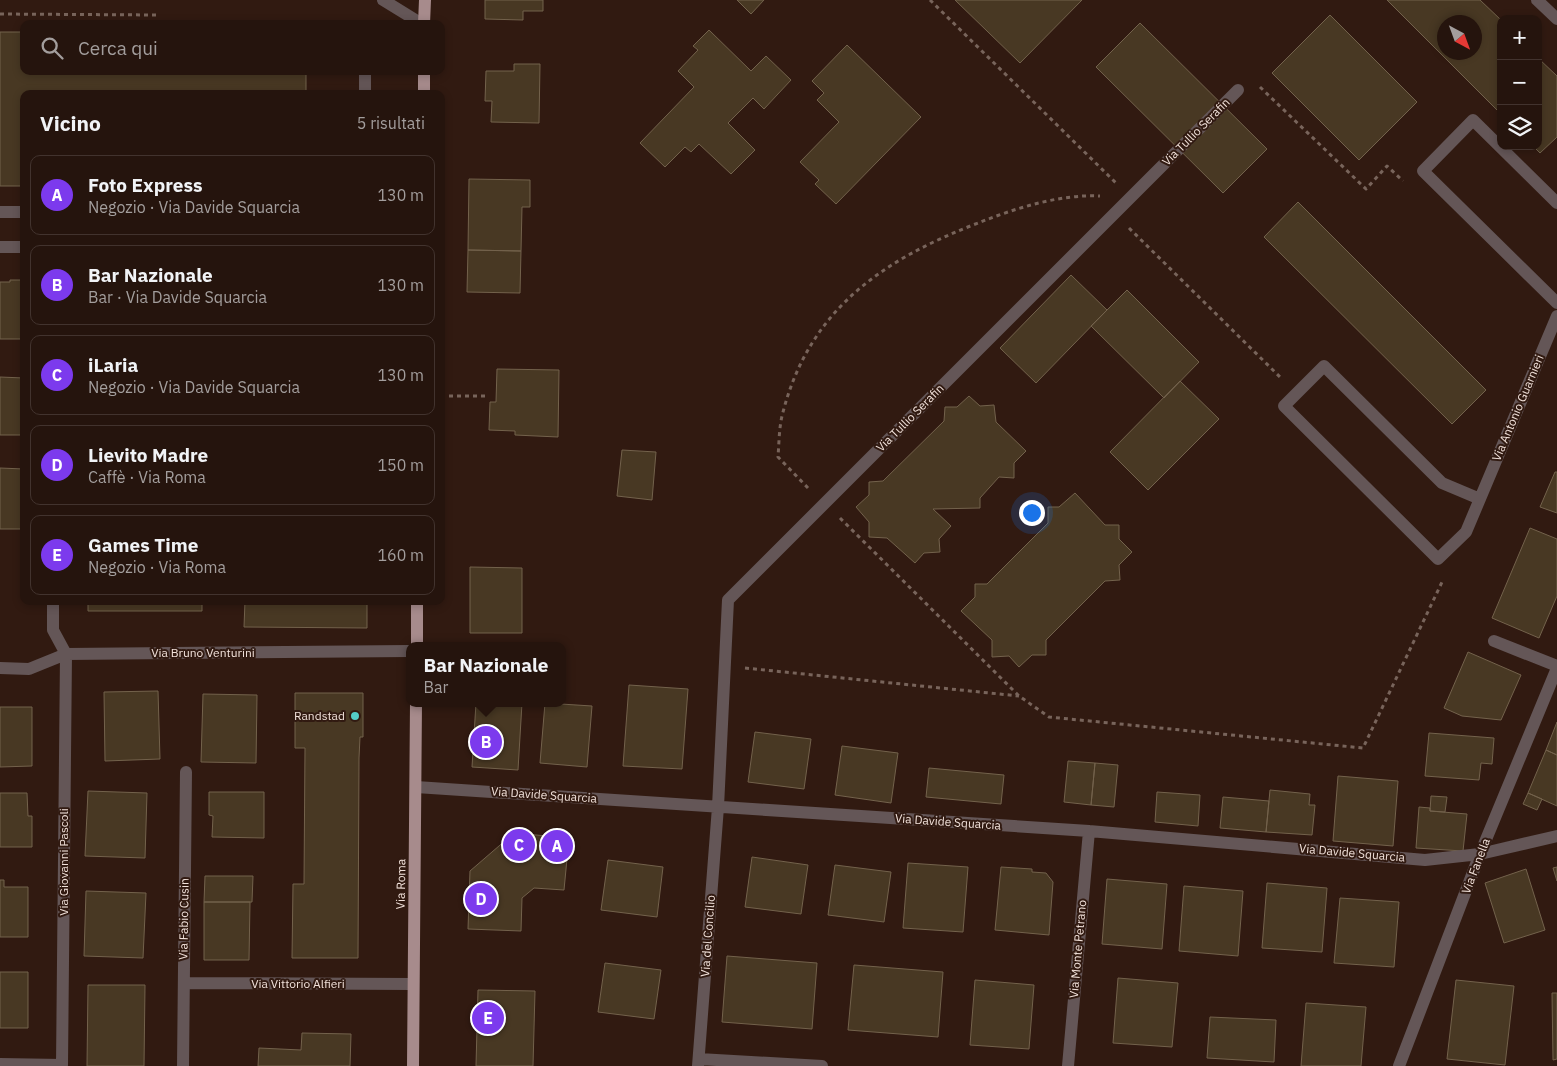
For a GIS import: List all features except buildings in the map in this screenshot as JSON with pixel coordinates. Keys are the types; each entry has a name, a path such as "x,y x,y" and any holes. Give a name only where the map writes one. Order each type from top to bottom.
{"main road":[{"path":"423,20 425,0"},
{"path":"424,75 424,90"},
{"path":"417,642 418,605"},
{"name":"Via Roma","path":"413,1066 416,707"}],"street":[{"path":"383,0 416,20"},
{"path":"1537,0 1557,20"},
{"path":"365,75 365,90"},
{"name":"Via Tullio Serafin","path":"718,807 728,600 1238,90"},
{"path":"1557,203 1473,120 1423,171 1557,304"},
{"path":"0,212 20,212"},
{"path":"0,247 20,247"},
{"name":"Via Antonio Guarnieri","path":"1297,393 1284,406 1438,559 1466,532 1557,316"},
{"path":"1297,393 1324,366 1442,483 1480,499"},
{"name":"Via Giovanni Pascoli","path":"0,1064 62,1064 66,654 53,630 53,605"},
{"path":"1494,641 1557,668"},
{"name":"Via Bruno Venturini","path":"0,668 28,669 66,654 406,652"},
{"name":"Via Fanella","path":"1399,1066 1480,854 1557,668"},
{"name":"Via Fabio Cusin","path":"183,1066 186,772"},
{"name":"Via Davide Squarcia","path":"416,787 1089,831 1425,860 1480,854 1557,836"},
{"name":"Via del Concilio","path":"698,1062 718,807"},
{"name":"Via Monte Petrano","path":"1068,1066 1089,831"},
{"name":"Via Vittorio Alfieri","path":"184,983 413,984"},
{"path":"698,1062 822,1066"}],"path":[{"path":"930,0 1130,198"},
{"path":"0,14 158,15"},
{"path":"1257,84 1366,189 1387,166 1408,186 1423,171"},
{"path":"1130,198 1085,195 1038,204 993,217 944,236 896,261 859,288 835,310 815,338 794,376 782,417 778,457 1019,696 1049,717 1363,748 1444,577"},
{"path":"1115,213 1297,393"},
{"path":"445,396 489,396"},
{"path":"724,666 1019,696"}],"place":[{"name":"Randstad","path":"355,716"},
{"name":"Bar Nazionale","path":"486,742"},
{"name":"iLaria","path":"519,845"},
{"name":"Foto Express","path":"557,846"},
{"name":"Lievito Madre","path":"481,899"},
{"name":"Games Time","path":"488,1018"}]}
